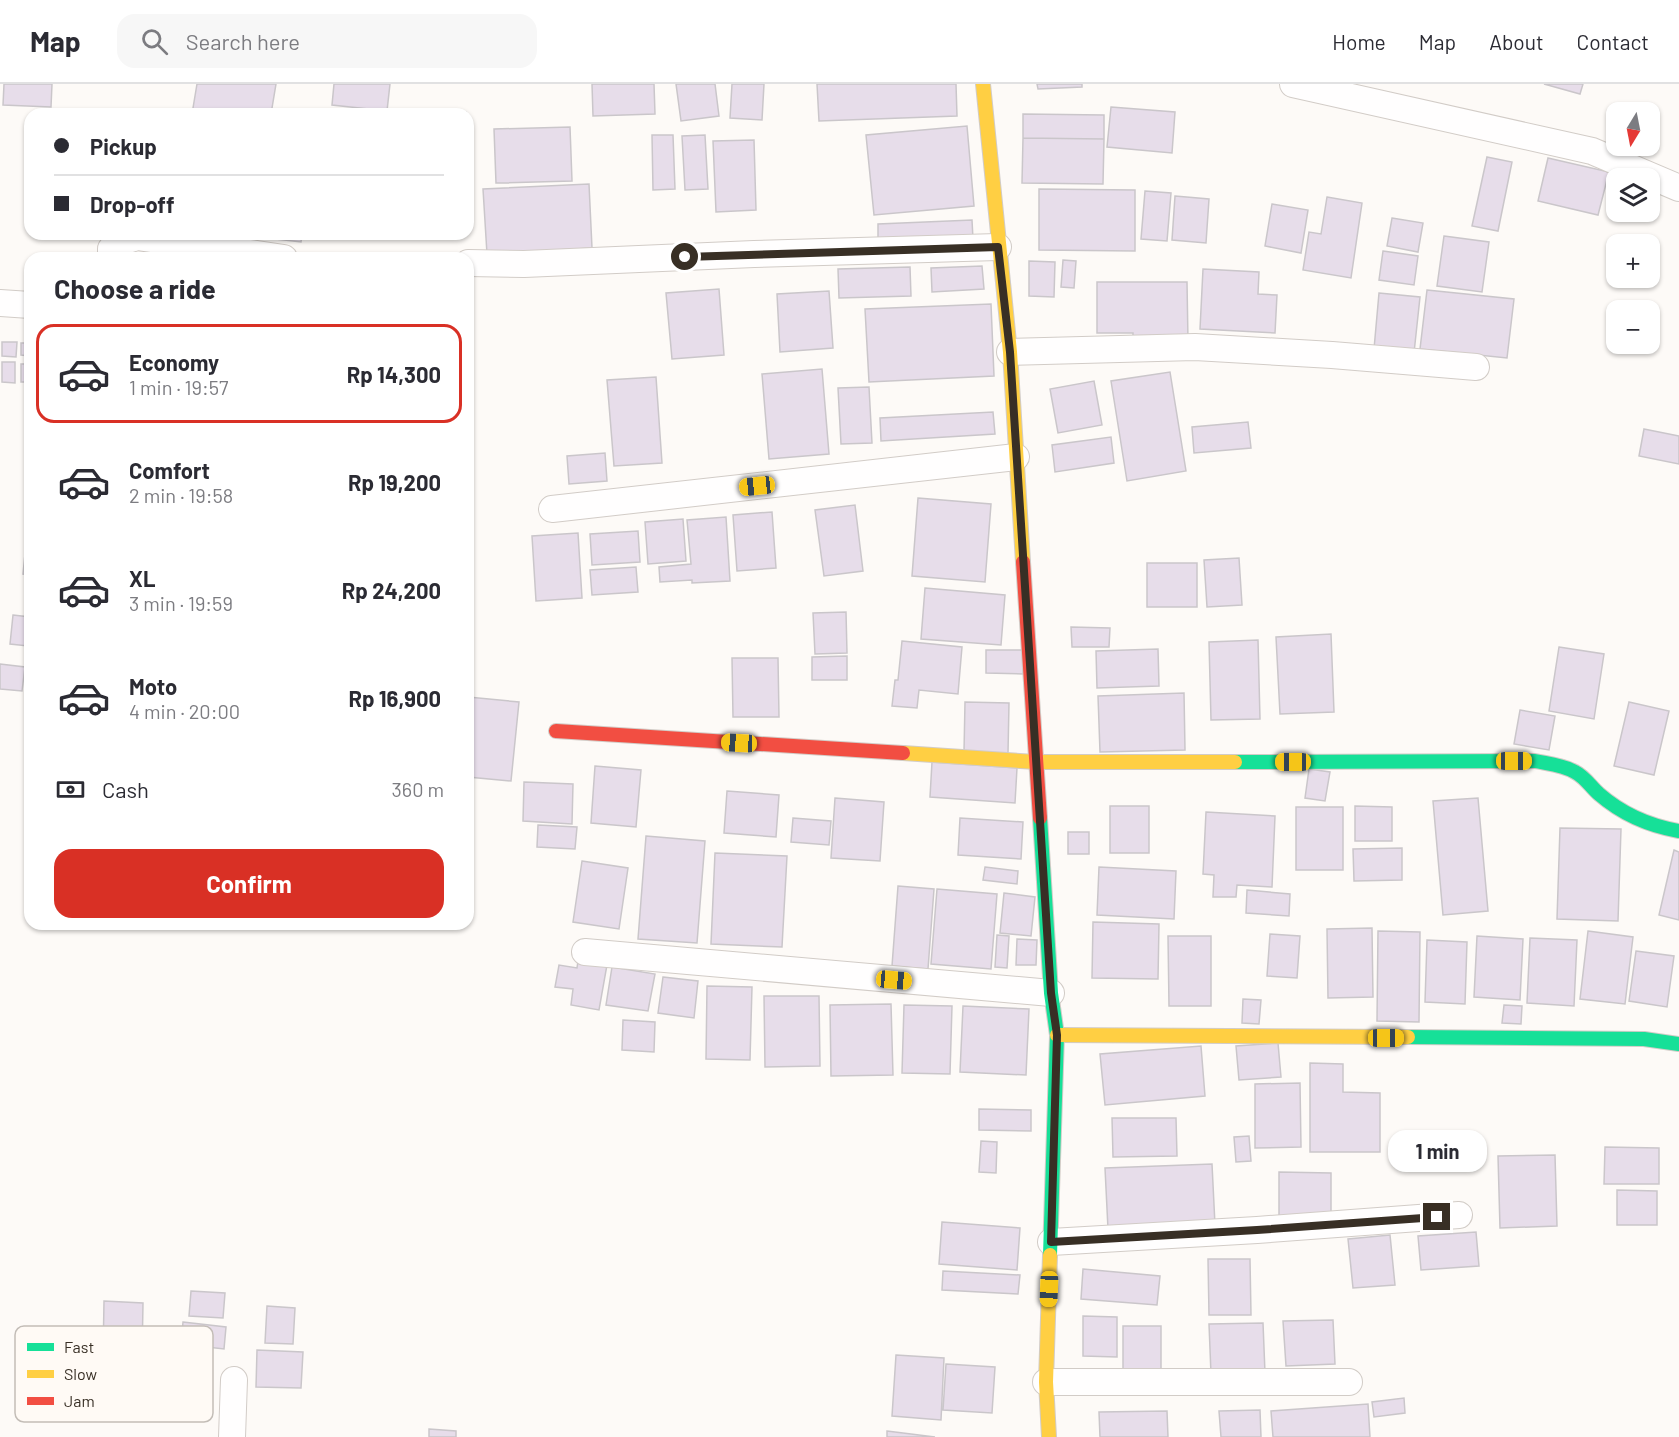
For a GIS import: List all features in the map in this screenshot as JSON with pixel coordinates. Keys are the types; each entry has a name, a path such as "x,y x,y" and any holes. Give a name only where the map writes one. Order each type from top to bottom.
{"street":[{"path":"983,84 1010,352 1051,993 1057,1035 1046,1382 1049,1437"},
{"path":"1293,84 1592,151 1679,188"},
{"path":"111,252 111,249 127,240"},
{"path":"144,240 163,249 203,252"},
{"path":"474,263 524,264 998,247"},
{"path":"0,303 24,305"},
{"path":"1010,352 1195,347 1476,367"},
{"path":"552,508 1016,457"},
{"path":"556,731 1036,762 1534,761 1558,765 1579,774 1599,794 1630,816 1666,829 1679,831"},
{"path":"585,952 1051,993"},
{"path":"1057,1035 1644,1039 1679,1044"},
{"path":"1051,1242 1245,1231 1459,1215"},
{"path":"232,1437 234,1380"},
{"path":"1046,1382 1349,1382"}],"building":[{"path":"4,84 52,84 51,107 3,105"},
{"path":"197,84 276,84 272,108 193,108"},
{"path":"334,84 390,84 387,108 332,105"},
{"path":"592,84 654,84 655,114 593,116"},
{"path":"676,84 715,84 719,116 681,121"},
{"path":"732,84 764,84 762,120 730,118"},
{"path":"817,84 956,84 957,116 819,121"},
{"path":"1037,84 1082,84 1082,87 1038,89"},
{"path":"1544,84 1583,84 1580,94"},
{"path":"1111,107 1175,112 1172,153 1107,147"},
{"path":"1023,114 1104,115 1104,139 1023,138"},
{"path":"967,126 974,206 874,215 866,135"},
{"path":"570,127 572,181 496,183 494,129"},
{"path":"652,135 673,135 675,189 653,190"},
{"path":"705,135 708,189 685,190 682,136"},
{"path":"1023,138 1104,139 1103,184 1022,183"},
{"path":"754,140 756,210 716,212 713,141"},
{"path":"1487,157 1512,162 1498,231 1472,226"},
{"path":"1548,158 1606,171 1606,184 1598,215 1538,201"},
{"path":"589,184 592,248 487,254 483,189"},
{"path":"1039,189 1135,190 1135,251 1039,250"},
{"path":"1145,191 1171,193 1167,241 1141,239"},
{"path":"1175,196 1209,199 1206,243 1172,240"},
{"path":"1327,197 1362,203 1351,278 1303,270 1309,232 1321,234"},
{"path":"1272,204 1308,210 1301,253 1265,246"},
{"path":"1392,218 1423,223 1418,252 1387,246"},
{"path":"972,220 973,239 878,243 878,224"},
{"path":"1444,236 1489,242 1482,292 1437,286"},
{"path":"1383,251 1418,256 1414,285 1379,280"},
{"path":"1063,260 1076,261 1074,288 1061,287"},
{"path":"1029,261 1055,262 1054,297 1029,296"},
{"path":"982,266 984,289 932,292 931,268"},
{"path":"910,267 911,296 839,298 838,269"},
{"path":"1203,269 1259,272 1258,294 1277,295 1275,333 1200,329"},
{"path":"1097,282 1187,282 1188,341 1133,342 1133,333 1097,333"},
{"path":"719,289 724,355 672,359 666,293"},
{"path":"1427,290 1514,299 1507,358 1420,349"},
{"path":"829,291 833,348 780,352 777,294"},
{"path":"1379,293 1420,297 1414,353 1374,349"},
{"path":"991,304 994,376 869,382 865,309"},
{"path":"2,342 17,342 16,357 2,356"},
{"path":"21,343 24,343 24,355 21,355"},
{"path":"2,362 15,362 15,383 2,382"},
{"path":"21,364 24,364 24,382 21,382"},
{"path":"822,369 829,454 769,459 762,374"},
{"path":"1170,372 1186,471 1127,481 1111,381"},
{"path":"656,377 662,463 614,466 607,380"},
{"path":"1094,381 1102,425 1058,433 1050,389"},
{"path":"869,387 872,443 841,444 838,388"},
{"path":"993,412 995,434 881,441 880,418"},
{"path":"1248,422 1251,448 1194,453 1192,427"},
{"path":"1644,429 1679,436 1679,464 1639,456"},
{"path":"1111,437 1114,463 1055,472 1052,445"},
{"path":"605,453 607,481 569,484 567,456"},
{"path":"918,498 991,504 985,582 912,576"},
{"path":"855,505 863,571 824,576 815,510"},
{"path":"772,512 776,568 737,571 733,515"},
{"path":"726,517 730,581 660,582 659,567 691,564 687,520"},
{"path":"683,519 686,561 648,564 645,522"},
{"path":"638,531 640,562 592,565 590,534"},
{"path":"578,533 582,598 536,601 532,536"},
{"path":"1239,558 1242,605 1207,607 1204,560"},
{"path":"1147,563 1197,563 1197,607 1147,607"},
{"path":"636,567 638,592 592,595 590,570"},
{"path":"925,588 1005,595 1001,645 921,639"},
{"path":"846,612 847,653 815,654 813,613"},
{"path":"13,615 24,616 24,646 10,644"},
{"path":"1071,627 1110,628 1109,647 1072,647"},
{"path":"1331,634 1334,712 1280,714 1276,637"},
{"path":"1258,640 1260,719 1211,720 1209,642"},
{"path":"902,641 962,647 958,694 919,690 917,708 892,706 895,680 898,680"},
{"path":"1559,647 1604,654 1594,719 1549,711"},
{"path":"1158,649 1159,686 1097,688 1096,651"},
{"path":"986,650 1023,650 1023,674 986,673"},
{"path":"847,656 847,680 812,680 812,657"},
{"path":"732,658 778,658 779,717 733,717"},
{"path":"0,664 24,667 22,691 0,689"},
{"path":"1184,693 1185,750 1100,752 1098,696"},
{"path":"474,698 519,702 511,781 474,778"},
{"path":"965,702 1009,703 1008,753 964,752"},
{"path":"1629,702 1669,711 1654,775 1614,766"},
{"path":"1520,710 1555,716 1549,750 1514,744"},
{"path":"932,762 1017,768 1015,803 930,797"},
{"path":"595,766 641,770 636,827 591,823"},
{"path":"1309,769 1330,772 1325,801 1305,798"},
{"path":"524,782 573,784 572,824 523,821"},
{"path":"727,791 779,795 776,837 724,833"},
{"path":"835,798 884,802 880,861 831,858"},
{"path":"1478,798 1488,911 1443,915 1433,801"},
{"path":"1110,806 1149,806 1149,853 1110,853"},
{"path":"1355,806 1392,807 1392,841 1355,841"},
{"path":"1296,807 1343,807 1343,870 1296,870"},
{"path":"1206,812 1275,816 1272,887 1237,885 1236,897 1213,897 1214,875 1203,874"},
{"path":"793,818 831,821 829,845 791,842"},
{"path":"960,818 1023,822 1021,859 958,855"},
{"path":"538,825 577,827 575,849 537,847"},
{"path":"1560,828 1621,829 1618,921 1557,919"},
{"path":"1068,832 1089,832 1089,854 1068,854"},
{"path":"646,836 705,841 697,943 638,939"},
{"path":"1402,848 1402,880 1354,881 1353,849"},
{"path":"1674,850 1679,852 1679,920 1659,915"},
{"path":"715,853 787,856 782,947 711,944"},
{"path":"582,861 628,868 619,929 573,922"},
{"path":"985,867 1018,871 1017,884 983,880"},
{"path":"1099,867 1176,871 1174,919 1097,915"},
{"path":"898,886 934,889 928,969 892,966"},
{"path":"937,889 997,894 991,969 931,964"},
{"path":"1247,890 1290,894 1289,916 1246,913"},
{"path":"1004,893 1035,897 1031,936 1000,933"},
{"path":"1093,922 1159,924 1158,979 1092,978"},
{"path":"1372,928 1373,997 1328,998 1327,929"},
{"path":"1378,931 1420,932 1419,1022 1377,1021"},
{"path":"1588,931 1633,937 1625,1004 1580,999"},
{"path":"1270,934 1300,936 1297,978 1267,976"},
{"path":"997,935 1009,936 1007,968 995,967"},
{"path":"1168,936 1211,936 1211,1006 1169,1006"},
{"path":"1477,936 1523,939 1520,1000 1474,997"},
{"path":"1530,938 1577,940 1574,1006 1527,1003"},
{"path":"1017,939 1037,940 1036,965 1016,965"},
{"path":"1427,940 1467,942 1465,1004 1425,1002"},
{"path":"1636,951 1674,956 1667,1007 1629,1001"},
{"path":"578,961 607,965 599,1010 571,1005 573,989 555,987 559,965 577,968"},
{"path":"612,967 655,974 648,1011 606,1005"},
{"path":"663,977 698,981 694,1018 658,1013"},
{"path":"707,986 752,987 750,1060 706,1059"},
{"path":"764,996 819,996 820,1066 765,1067"},
{"path":"1243,999 1261,1000 1259,1024 1242,1023"},
{"path":"891,1004 893,1075 831,1076 830,1005"},
{"path":"904,1005 952,1006 950,1074 902,1073"},
{"path":"1504,1005 1522,1006 1521,1024 1502,1023"},
{"path":"963,1006 1029,1009 1026,1075 960,1072"},
{"path":"623,1020 655,1022 654,1052 622,1050"},
{"path":"1278,1043 1281,1077 1239,1080 1236,1046"},
{"path":"1201,1046 1205,1096 1105,1105 1100,1054"},
{"path":"1310,1063 1343,1064 1343,1092 1380,1093 1380,1152 1310,1152"},
{"path":"1300,1083 1301,1147 1255,1148 1255,1084"},
{"path":"979,1109 1031,1110 1031,1131 979,1130"},
{"path":"1112,1118 1176,1118 1177,1156 1113,1157"},
{"path":"1249,1136 1251,1161 1236,1162 1234,1137"},
{"path":"981,1141 997,1142 996,1173 979,1172"},
{"path":"1605,1147 1659,1148 1659,1184 1604,1184"},
{"path":"1555,1155 1557,1226 1500,1228 1498,1156"},
{"path":"1212,1164 1215,1225 1108,1229 1105,1168"},
{"path":"1279,1172 1331,1173 1331,1221 1279,1220"},
{"path":"1617,1190 1657,1191 1657,1225 1617,1225"},
{"path":"942,1222 1020,1228 1017,1270 939,1264"},
{"path":"1476,1232 1479,1266 1421,1270 1418,1236"},
{"path":"1390,1235 1395,1285 1353,1288 1348,1239"},
{"path":"1208,1259 1250,1259 1251,1315 1209,1315"},
{"path":"1083,1269 1160,1276 1157,1305 1081,1299"},
{"path":"943,1271 1020,1275 1018,1294 942,1290"},
{"path":"191,1291 225,1293 223,1318 189,1316"},
{"path":"104,1301 143,1303 143,1326 104,1326"},
{"path":"267,1306 295,1308 293,1344 265,1343"},
{"path":"1083,1316 1117,1317 1117,1357 1083,1356"},
{"path":"1333,1320 1335,1364 1286,1366 1283,1321"},
{"path":"183,1322 226,1327 224,1349 213,1348 213,1326 183,1326"},
{"path":"1263,1323 1265,1373 1211,1374 1209,1324"},
{"path":"1123,1326 1161,1326 1161,1376 1123,1376"},
{"path":"257,1350 303,1352 301,1388 256,1387"},
{"path":"896,1355 944,1358 941,1420 892,1416"},
{"path":"946,1364 995,1367 992,1413 943,1410"},
{"path":"1404,1398 1405,1413 1374,1417 1372,1402"},
{"path":"1368,1404 1370,1437 1273,1437 1271,1411"},
{"path":"1260,1410 1261,1437 1221,1437 1219,1411"},
{"path":"1167,1411 1168,1437 1100,1437 1099,1412"},
{"path":"429,1429 456,1431 456,1437 429,1437"},
{"path":"887,1431 935,1437 887,1437"}],"traffic: fast":[{"path":"1235,762 1535,761 1570,770 1582,777 1608,801 1627,813 1658,826 1679,831"},
{"path":"1040,818 1051,993 1057,1035 1050,1255"},
{"path":"1408,1037 1644,1039 1679,1044"}],"traffic: slow":[{"path":"983,84 1010,352 1023,562"},
{"path":"903,753 1036,762 1235,762"},
{"path":"1057,1035 1408,1037"},
{"path":"1049,1437 1046,1382 1050,1255"}],"traffic: jam":[{"path":"1023,562 1040,818"},
{"path":"556,731 903,753"}],"route":[{"path":"685,257 998,247 1010,352 1051,993 1057,1035 1051,1242 1437,1217"}]}
